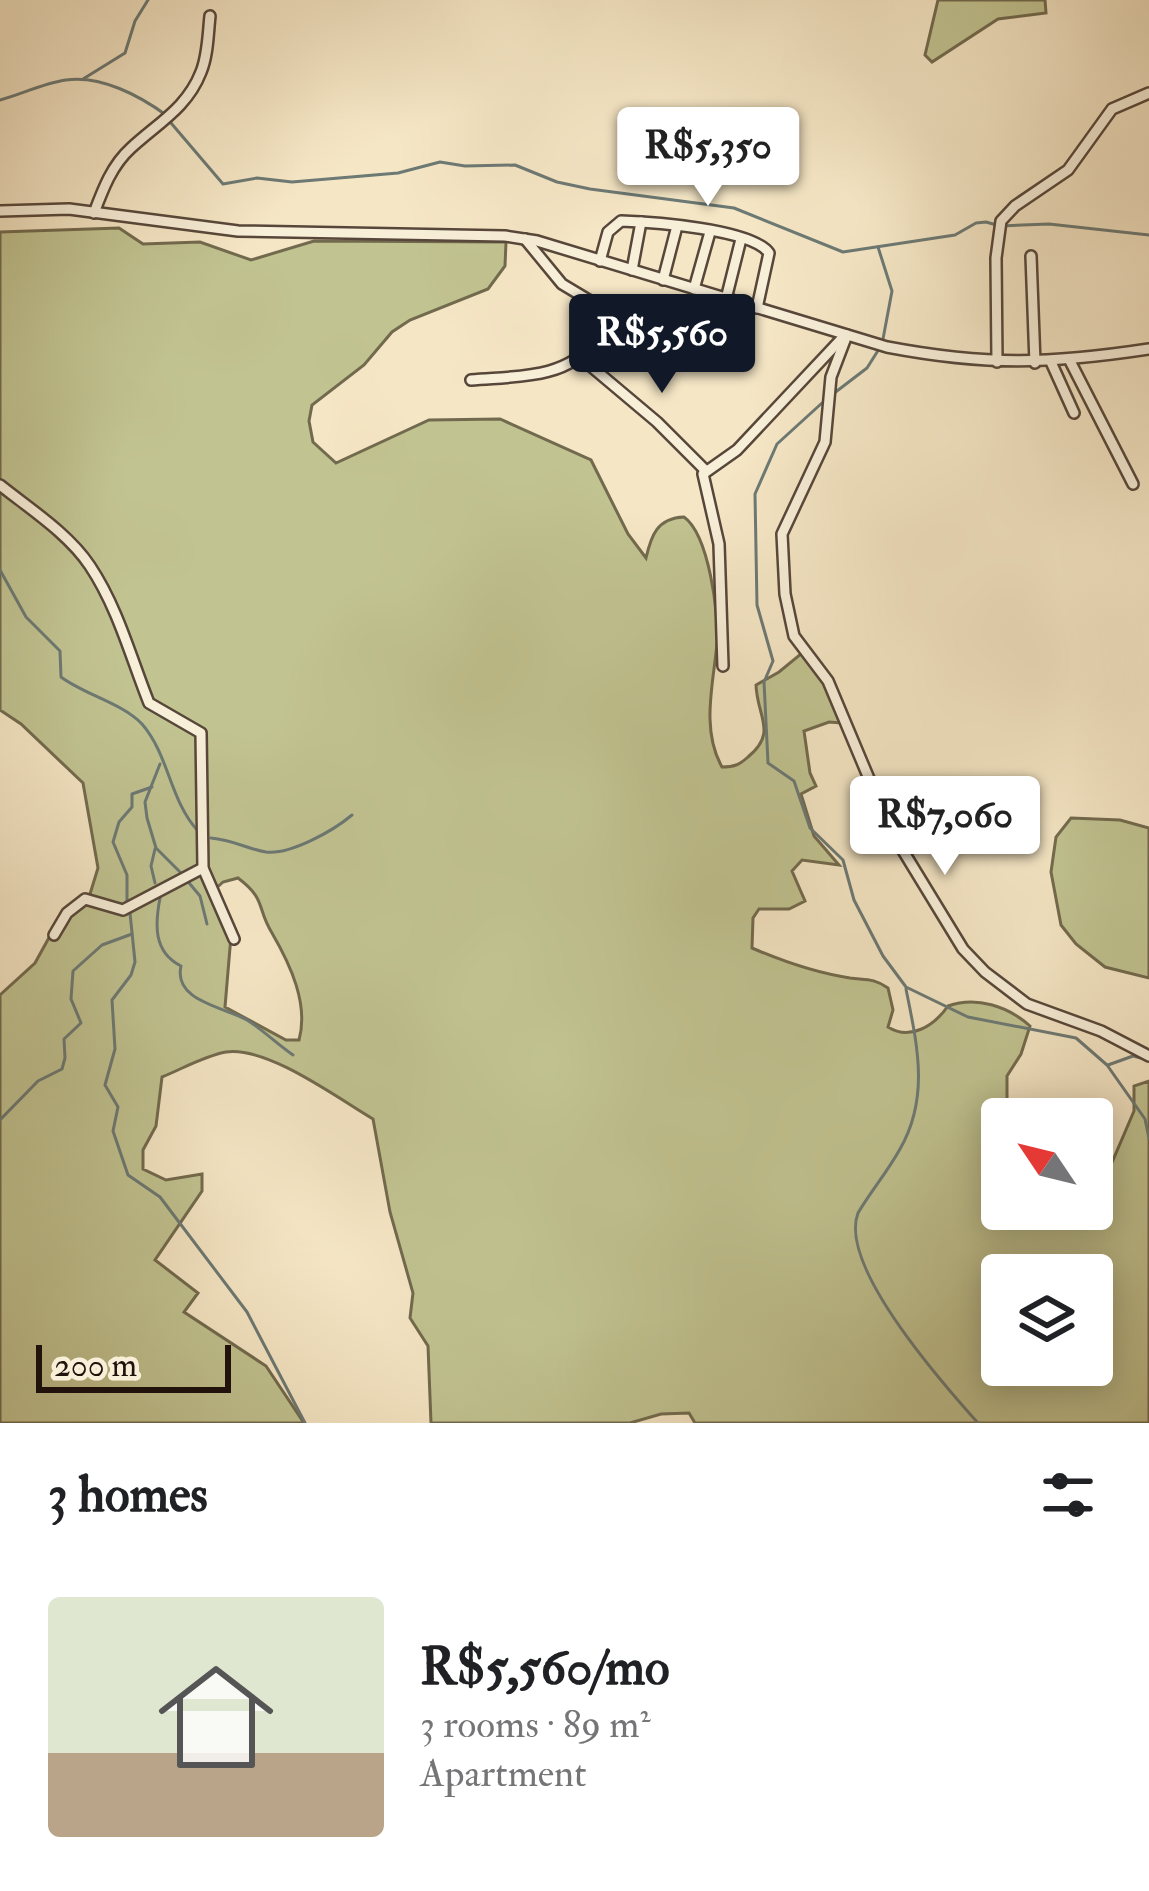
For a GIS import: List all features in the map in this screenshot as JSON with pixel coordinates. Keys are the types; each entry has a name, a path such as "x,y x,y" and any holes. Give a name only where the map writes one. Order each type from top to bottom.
{"street":[{"path":"94,213 104,185 129,149 175,114 188,97 203,69 210,16"},
{"path":"997,362 1000,226 1015,206 1068,170 1112,109 1149,94"},
{"path":"0,211 69,209 238,231 471,232 525,239 925,354 1035,363 1149,349"},
{"path":"600,261 611,227 621,221 758,242 769,254 758,308"},
{"path":"632,270 641,222"},
{"path":"664,280 677,226"},
{"path":"694,289 710,232"},
{"path":"471,380 555,370 581,358 598,338 606,314 562,284 525,239"},
{"path":"726,299 741,239"},
{"path":"1030,256 1035,363"},
{"path":"705,470 737,450 846,335"},
{"path":"846,335 828,389 825,442 782,534 789,623 842,708 891,831 963,949 1027,1004 1101,1031 1149,1057"},
{"path":"581,358 705,470 719,544 723,666"},
{"path":"1070,361 1133,484"},
{"path":"1051,362 1074,413"},
{"path":"0,485 91,566 132,648 149,703 201,733 202,868 234,940"},
{"path":"54,934 67,913 86,899 123,910 202,868"}],"green space":[{"path":"938,0 1045,0 1046,13 998,19 932,62 925,55"},
{"path":"119,228 143,244 200,242 251,260 314,241 506,242 505,266 488,289 410,320 392,332 364,365 312,405 313,442 336,463 429,420 500,419 591,460 628,534 646,558 657,530 667,521 684,517 700,540 714,595 717,644 710,723 722,767 742,762 762,740 764,724 756,685 802,653 823,679 842,723 829,722 804,731 816,786 801,794 814,836 839,865 802,860 792,871 805,901 789,909 759,909 753,918 752,948 812,970 883,985 893,1010 888,1027 896,1031 921,1029 948,1006 970,1002 1002,1008 1030,1026 1007,1076 1007,1098 981,1098 981,1230 1113,1230 1113,1160 1134,1111 1134,1086 1149,1081 1149,1423 695,1423 689,1413 661,1414 630,1423 431,1423 428,1346 410,1318 413,1293 390,1212 373,1119 281,1065 243,1052 226,1052 162,1077 156,1126 143,1150 143,1169 166,1180 202,1174 202,1191 155,1260 198,1293 184,1312 266,1366 304,1423 0,1423 0,995 35,963 62,914 90,894 98,868 83,783 0,710 0,232","holes":["238,878 247,886 291,971 302,1012 299,1040 286,1040 225,1007 231,936 211,893 223,882"]},
{"path":"1071,818 1120,820 1149,828 1149,978 1105,967 1061,925 1051,872 1056,837"}],"waterway":[{"path":"83,79 125,53 148,0"},
{"path":"0,100 79,79 119,89 166,115"},
{"path":"171,123 223,184 257,178 292,182 398,173 440,162 515,165 590,189 734,208 843,252 955,235 986,222 1149,235"},
{"path":"878,247 892,291 883,339"},
{"path":"833,394 867,368 879,349"},
{"path":"822,403 777,444 755,494 757,605 773,661 764,682 768,763 794,781 810,828 843,860 854,900 883,956 906,987 968,1017 1076,1038 1107,1065 1145,1119 1149,1138"},
{"path":"0,570 26,617 60,651 61,677 142,724 198,831"},
{"path":"160,764 145,802 147,818 156,848 181,873"},
{"path":"127,902 127,875 113,842 119,822 132,807 132,794 152,787"},
{"path":"211,838 276,852 311,841 352,815"},
{"path":"155,849 151,866 155,883"},
{"path":"185,878 200,896 207,924"},
{"path":"160,898 158,936 165,953 181,966 185,987 202,1001 247,1020 293,1055"},
{"path":"130,913 135,962 112,1000 115,1049 105,1085 118,1107 113,1131 128,1175 160,1197 247,1312 305,1423"},
{"path":"0,1120 38,1081 62,1069 64,1039 81,1023 71,999 73,971 102,945 132,934"},
{"path":"906,989 918,1070 915,1110 900,1149 858,1213 856,1236 863,1263 897,1323 978,1423"},
{"path":"1108,1065 1133,1056 1149,1060"}]}
